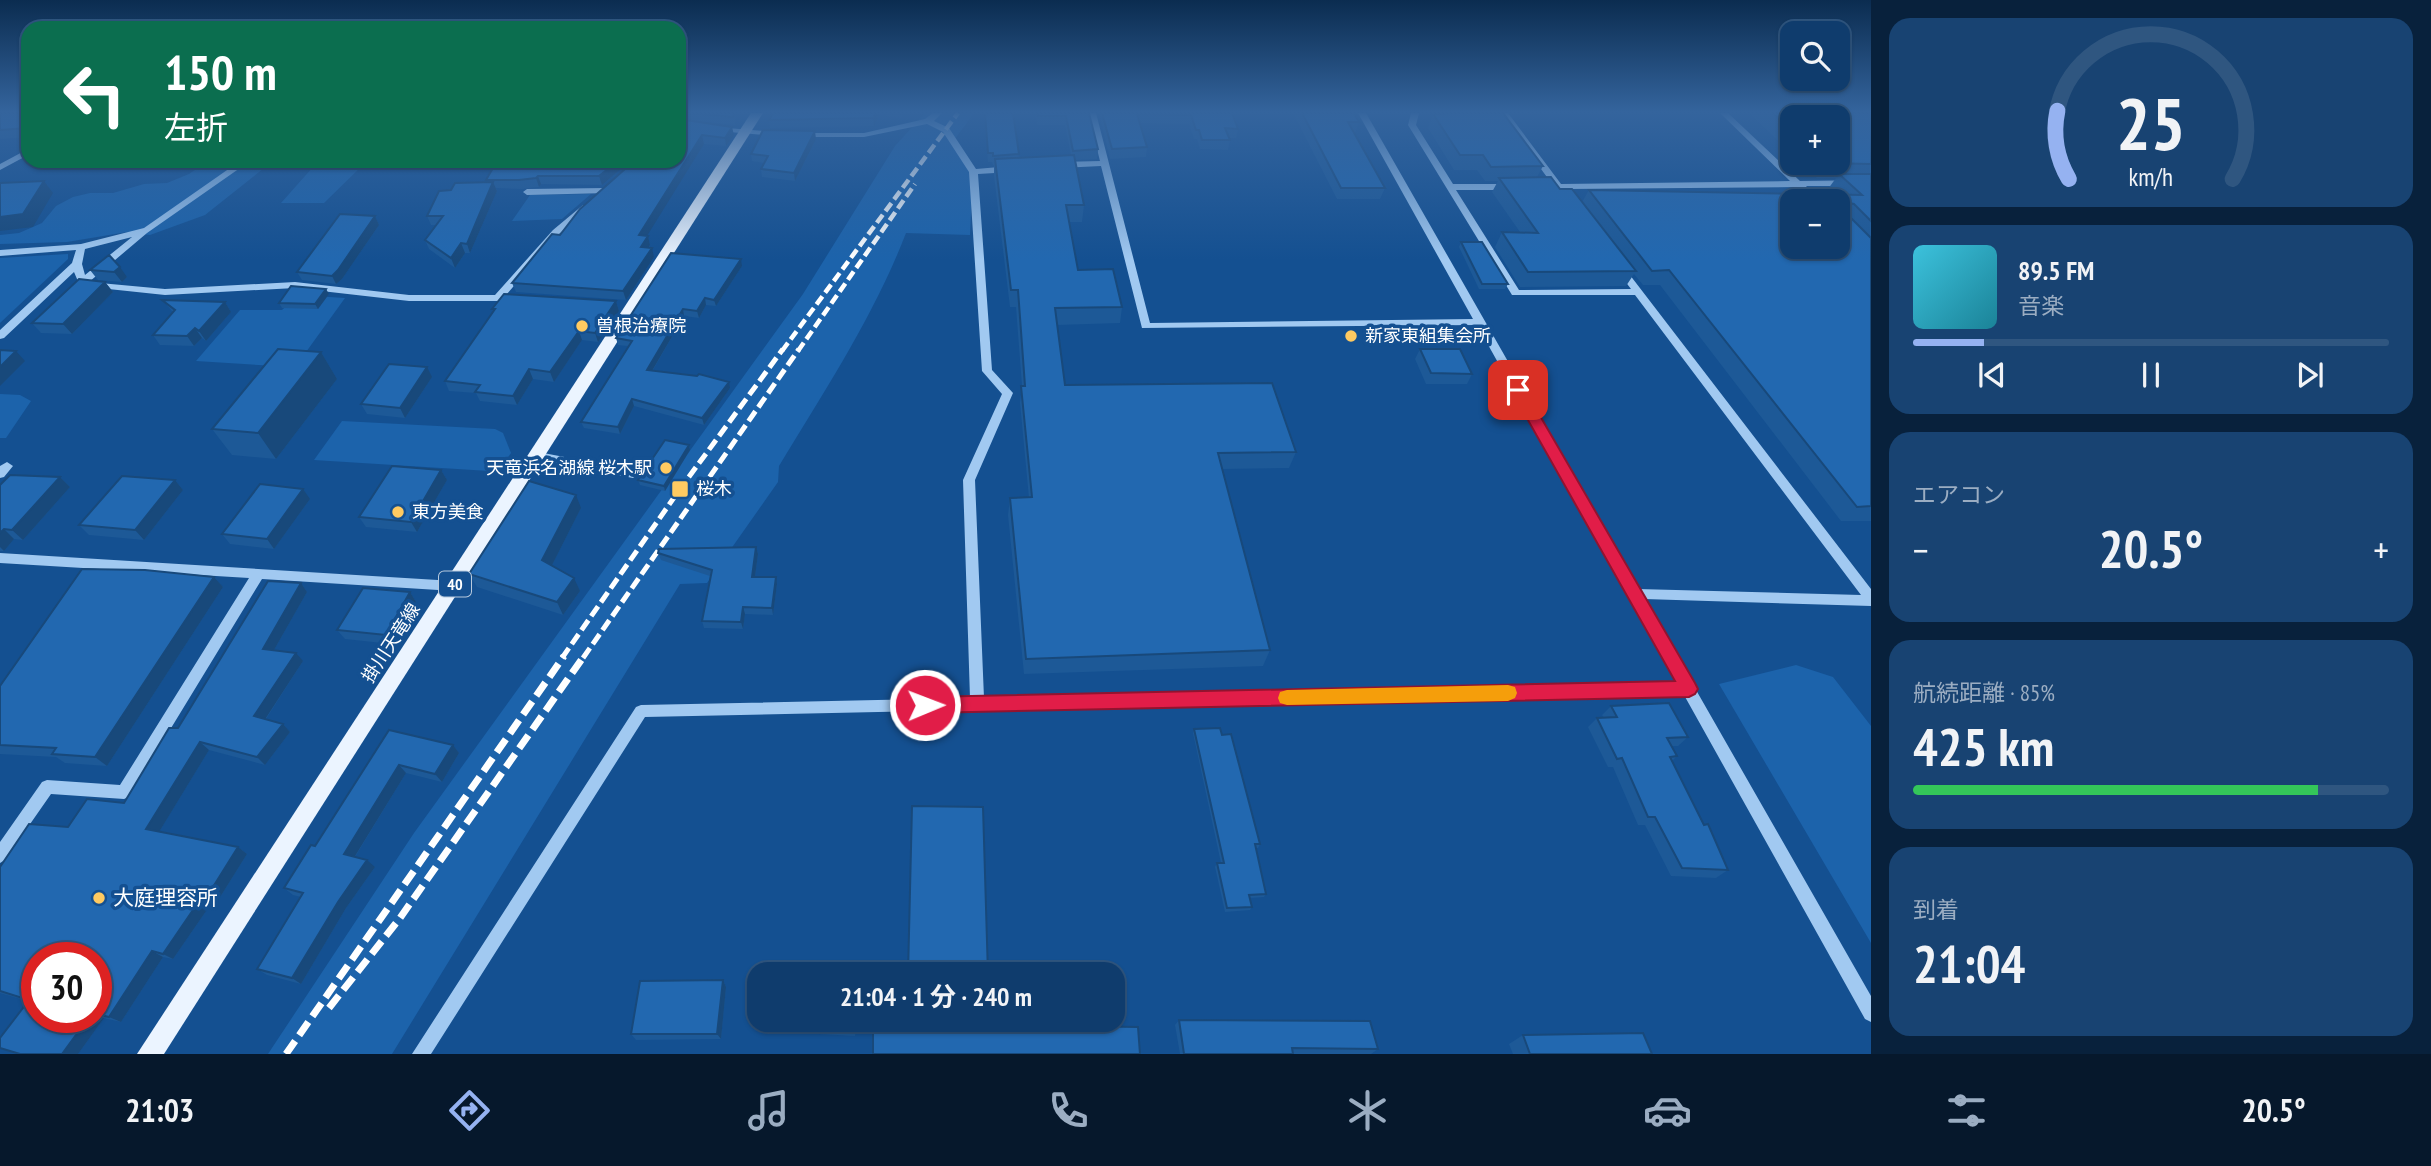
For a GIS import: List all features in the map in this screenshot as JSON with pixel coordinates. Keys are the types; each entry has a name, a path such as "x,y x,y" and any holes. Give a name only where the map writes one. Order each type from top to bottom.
{"main road":[{"name":"掛川天竜線","path":"150,1054 538,456 626,306 724,162"}],"street":[{"path":"966,162 973,173 987,371 1008,393 970,480 977,704"},
{"path":"1390,162 1871,1013"},
{"path":"1435,162 1516,293 1638,292"},
{"path":"1541,162 1574,208"},
{"path":"1775,162 1803,189"},
{"path":"1055,165 1104,163 1146,326 1479,321"},
{"path":"973,173 1028,167"},
{"path":"83,282 144,231 236,168"},
{"path":"499,297 556,232 615,182"},
{"path":"1545,187 1800,186 1871,183"},
{"path":"1451,187 1518,187"},
{"path":"527,192 605,191"},
{"path":"0,253 81,247 144,231"},
{"path":"81,247 77,264 83,284 165,292 296,285 410,298 526,299"},
{"path":"1614,260 1871,600"},
{"path":"0,336 77,264"},
{"path":"538,456 633,474"},
{"path":"0,558 454,586"},
{"path":"0,855 47,786 124,792 258,574"},
{"path":"1636,594 1871,600"},
{"path":"421,1054 641,712 1689,689"}],"shaded area":[{"path":"885,162 966,162 973,172 970,235 906,233 864,323 779,466 778,482 707,583 680,584 392,1054 268,1054 414,833 803,294"},
{"path":"198,168 264,168 205,215 150,235 127,232 67,242 0,244 0,235 19,233 42,223 56,206 73,197 90,193 113,193 144,184 167,183"},
{"path":"312,168 360,168 324,203 281,203"},
{"path":"591,194 562,219 512,221 530,195"},
{"path":"68,254 68,259 0,323 0,258"},
{"path":"298,295 345,298 301,359 276,366 196,361 240,310 282,310"},
{"path":"0,394 20,395 31,401 6,438 0,438"},
{"path":"342,421 495,429 503,433 511,453 503,464 489,471 314,460"},
{"path":"1796,665 1833,677 1871,726 1871,943 1719,684"}],"building":[{"path":"765,162 799,162 794,173 761,169"},
{"path":"995,162 1075,162 1084,205 1066,205 1078,270 1113,269 1122,307 1055,308 1065,385 1272,383 1296,452 1218,453 1270,650 1026,659 1010,498 1032,497 1021,386 1025,386 1018,290 1011,290"},
{"path":"1328,162 1371,162 1385,188 1341,188"},
{"path":"1488,162 1540,162 1543,166 1491,167"},
{"path":"1850,162 1871,162 1850,164"},
{"path":"493,168 609,168 599,176 538,176 519,180 486,180"},
{"path":"626,168 681,168 639,235 648,236 641,247 652,248 623,291 512,283 552,234 560,235 580,209"},
{"path":"1871,174 1871,221 1850,203 1850,195 1862,195 1840,175"},
{"path":"1551,177 1560,189 1572,189 1636,271 1528,272 1502,232 1538,233 1499,178"},
{"path":"44,181 23,214 0,217 0,183"},
{"path":"493,182 467,244 461,243 451,258 425,240 443,216 427,216 439,191 451,190 455,183"},
{"path":"1589,190 1780,193 1780,259 1850,259 1850,217 1871,238 1871,506 1857,507 1669,270 1652,271"},
{"path":"340,214 375,216 332,276 297,272"},
{"path":"1461,242 1482,242 1508,284 1482,284"},
{"path":"671,253 741,259 714,300 705,298 697,311 683,309 647,370 697,376 699,374 729,382 702,418 632,399 618,427 581,422 632,341 616,338"},
{"path":"109,255 120,267 114,272 90,270"},
{"path":"79,279 105,282 63,324 32,323"},
{"path":"291,286 326,289 315,304 279,303"},
{"path":"504,294 616,301 595,333 579,331 550,372 529,369 513,396 475,392 480,385 445,381"},
{"path":"162,300 225,302 199,331 195,328 187,336 153,335 175,310"},
{"path":"278,349 321,352 258,433 212,429"},
{"path":"1420,349 1460,349 1472,374 1431,373"},
{"path":"0,350 16,351 0,367"},
{"path":"389,364 427,367 400,408 361,404"},
{"name":"天竜浜名湖線 桜木駅","path":"665,440 689,445 664,486 638,480"},
{"path":"392,466 441,470 411,522 359,517"},
{"path":"10,475 60,477 12,530 4,529 0,533 0,485"},
{"path":"122,476 175,480 135,530 79,525"},
{"path":"529,481 576,495 542,560 574,578 557,602 469,574"},
{"path":"260,484 303,489 267,539 222,534"},
{"path":"756,547 752,577 776,577 772,608 743,607 741,622 702,621 712,570 658,553 659,549"},
{"path":"82,569 145,570 214,577 95,757 52,754 56,748 0,745 0,686"},
{"path":"268,581 301,583 263,649 296,653 254,716 283,724 257,757 200,742 146,829 238,847 208,895 204,894 163,954 152,951 112,1012 112,942 21,942 21,998 0,991 0,867 29,824 68,827 87,799 124,803 169,728 178,728"},
{"path":"363,588 410,592 386,635 337,630"},
{"path":"1669,703 1688,737 1667,738 1677,756 1670,757 1704,825 1708,824 1728,870 1682,868 1655,817 1648,817 1622,758 1617,759 1597,718 1617,717 1611,706"},
{"path":"1220,728 1222,735 1231,734 1260,844 1255,844 1266,894 1249,895 1252,907 1227,908 1217,863 1224,863 1194,729"},
{"path":"389,730 453,745 435,774 399,765 344,854 367,860 292,978 257,969 303,893 284,888 311,845 315,846"},
{"path":"912,806 983,807 988,962 908,962"},
{"path":"723,980 717,1034 631,1034 640,981"},
{"path":"21,1010 21,1033 77,1033 62,1054 20,1054 0,1048 0,1038"},
{"path":"1179,1020 1370,1021 1378,1049 1292,1048 1293,1054 1184,1054"},
{"path":"1125,1027 1138,1027 1140,1054 873,1054 873,1032 1125,1032"},
{"path":"1643,1033 1652,1054 1530,1054 1523,1035"}],"railway":[{"path":"782,351 922,162"},
{"path":"798,351 915,184"},
{"path":"562,658 680,489 783,349"},
{"path":"583,658 799,349"},
{"path":"286,1054 564,656"},
{"path":"329,1008 400,918 584,656"}],"slow traffic":[{"path":"1287,698 1508,693"}],"place":[{"name":"曽根治療院","path":"582,326"},
{"name":"新家東組集会所","path":"1351,336"},
{"name":"天竜浜名湖線 桜木駅","path":"666,468"},
{"name":"桜木","path":"680,489"},
{"name":"東方美食","path":"398,512"},
{"name":"大庭理容所","path":"99,898"}],"route":[{"path":"925,705 1689,689 1518,390"}]}
